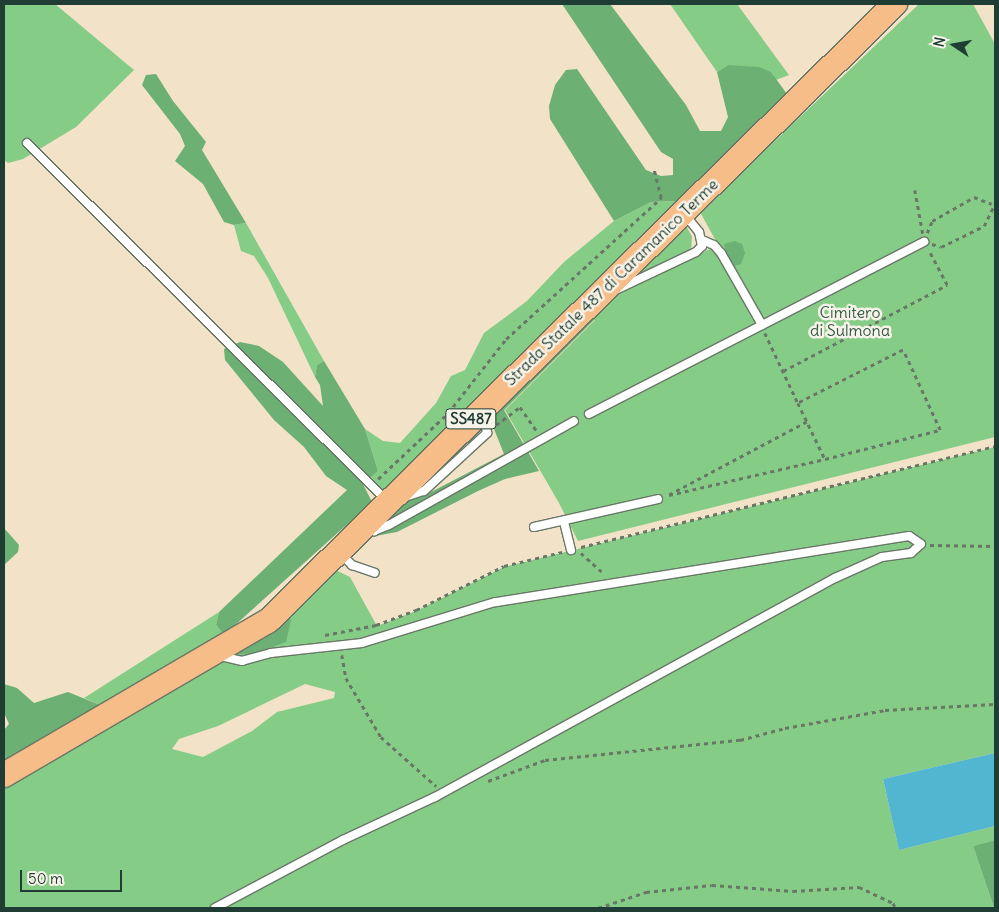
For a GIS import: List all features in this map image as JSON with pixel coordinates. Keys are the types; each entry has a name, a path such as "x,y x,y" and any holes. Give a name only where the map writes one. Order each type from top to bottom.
{"main road":[{"name":"Strada Statale 487 di Caramanico Terme","path":"4,775 211,656 268,621 365,524 384,494 482,408 598,298 895,4"}],"lane":[{"path":"27,144 384,494 398,499 424,491 488,433 482,408"},
{"path":"683,212 702,240 714,244 721,253 762,325"},
{"path":"598,298 696,252 702,240"},
{"path":"590,414 924,242"},
{"path":"365,524 374,531 389,525 574,421"},
{"path":"534,527 564,522 658,499"},
{"path":"564,522 571,550"},
{"path":"211,656 242,661 271,653 337,648 383,638 496,602 909,536 921,544 911,553 882,557 835,578 443,792 343,840 216,908"},
{"path":"337,551 352,565 375,573"}],"path":[{"path":"384,494 506,339 661,198 654,169"},
{"path":"783,371 946,285 924,242 915,190"},
{"path":"974,197 994,204 984,226 941,247 924,242 932,221 974,197"},
{"path":"762,325 825,459"},
{"path":"798,403 902,350 940,430 669,495 808,422"},
{"path":"488,433 520,407 543,439"},
{"path":"376,625 416,610 504,566 995,446"},
{"path":"921,544 995,546"},
{"path":"580,548 583,557 603,574 618,579 619,582"},
{"path":"337,648 344,660 346,678 381,738 443,792"},
{"path":"486,769 485,777 489,781 544,760 740,740 785,728 886,710 995,704"},
{"path":"598,908 646,892 712,885 792,891 859,887 893,903 896,908"}],"green space":[{"path":"4,4 55,4 134,70 76,127 23,159 8,163 4,160"},
{"path":"562,4 610,4 686,105 700,131 721,131 728,117 717,72 728,65 759,67 771,72 787,94 676,201 651,202 614,221 550,119 549,106 555,85 566,70 577,69 646,170 661,176 673,175 673,159 661,152"},
{"path":"670,4 737,4 789,75 776,80 771,72 728,65 717,72"},
{"name":"Cimitero di Sulmona","path":"919,4 973,4 995,44 995,437 578,541 559,503 505,410 595,320 581,321 598,303 710,249 718,254 722,252 700,212"},
{"path":"156,74 173,101 206,142 202,150 246,223 234,225 224,222 203,184 175,161 185,146 180,134 142,85 146,75"},
{"path":"676,201 383,491 371,477 378,471 365,429 383,441 400,443 436,403 451,376 465,370 484,333 527,301 564,262 614,221 651,202"},
{"path":"682,218 692,237 691,251 618,285"},
{"path":"246,223 324,361 317,365 315,377 268,278 254,256 241,251 234,225"},
{"path":"735,241 742,244 745,253 741,264 734,266 728,259 724,244"},
{"path":"595,319 504,410 539,471 505,479 397,532 370,537 376,522 394,504 431,492 504,454 488,414 581,321"},
{"path":"240,342 259,346 283,362 323,406 320,385 315,377 317,365 324,361 365,429 378,471 363,484 372,502 224,635 216,625 219,612 347,490 326,476 304,447 274,420 225,360 224,349"},
{"path":"995,447 995,753 883,779 899,850 995,826 995,840 973,846 994,908 4,908 4,775 211,656 327,566 350,577 377,626 416,611 504,567","holes":["305,684 335,692 334,698 277,712 252,731 203,757 172,749 179,739 218,726"]},
{"path":"4,528 19,545 18,552 4,565"},
{"path":"219,612 216,625 224,635 105,707 84,698"},
{"path":"287,613 291,620 286,642 256,653 231,655"},
{"path":"4,684 17,688 34,703 68,692 105,707 4,765 4,730 9,724 4,713"},
{"path":"995,840 995,908 994,908 973,846"}],"water":[{"path":"995,753 995,826 899,850 883,779"}]}
